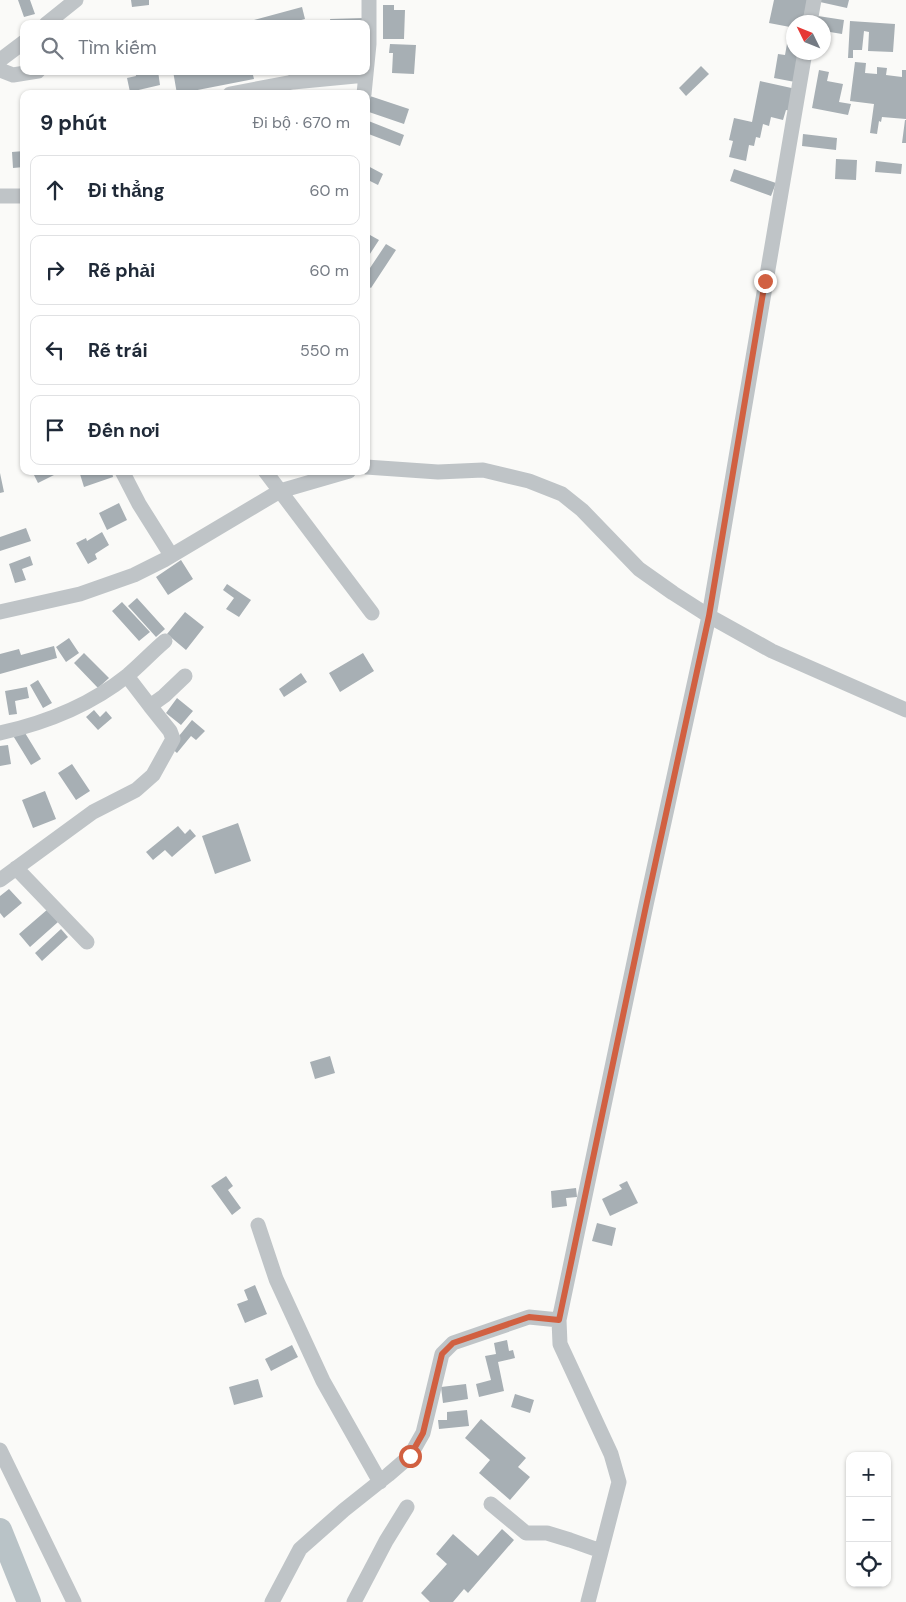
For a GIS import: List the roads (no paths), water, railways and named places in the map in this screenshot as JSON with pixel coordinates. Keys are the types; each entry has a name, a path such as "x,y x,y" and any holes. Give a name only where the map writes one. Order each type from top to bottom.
{"street":[{"path":"51,20 76,0"},
{"path":"369,0 369,20"},
{"path":"811,15 814,0"},
{"path":"0,60 20,45"},
{"path":"588,1602 619,1482 611,1454 560,1344 559,1320 709,616 804,60"},
{"path":"0,70 13,75 20,74"},
{"path":"251,90 293,82 366,75 364,90"},
{"path":"0,196 20,196"},
{"path":"370,467 438,472 483,470 529,481 562,494 582,510 639,569 673,594 772,651 906,710"},
{"path":"124,475 139,504 171,556"},
{"path":"268,475 372,613"},
{"path":"0,612 80,594 134,575 171,556 280,491 335,475"},
{"path":"0,733 49,720 84,704 126,676 165,641"},
{"path":"0,880 93,812 136,790 153,774 173,739 170,731 126,676"},
{"path":"150,706 164,696 185,676"},
{"path":"16,868 87,942"},
{"path":"258,1225 276,1278 322,1381 380,1482"},
{"path":"272,1602 300,1548 410,1456 423,1433 442,1354 453,1343 529,1317 559,1320"},
{"path":"0,1450 74,1602"},
{"path":"491,1504 526,1533 547,1534 601,1551"},
{"path":"354,1602 386,1541 407,1507"}],"waterway":[{"path":"0,1530 29,1602"}]}
